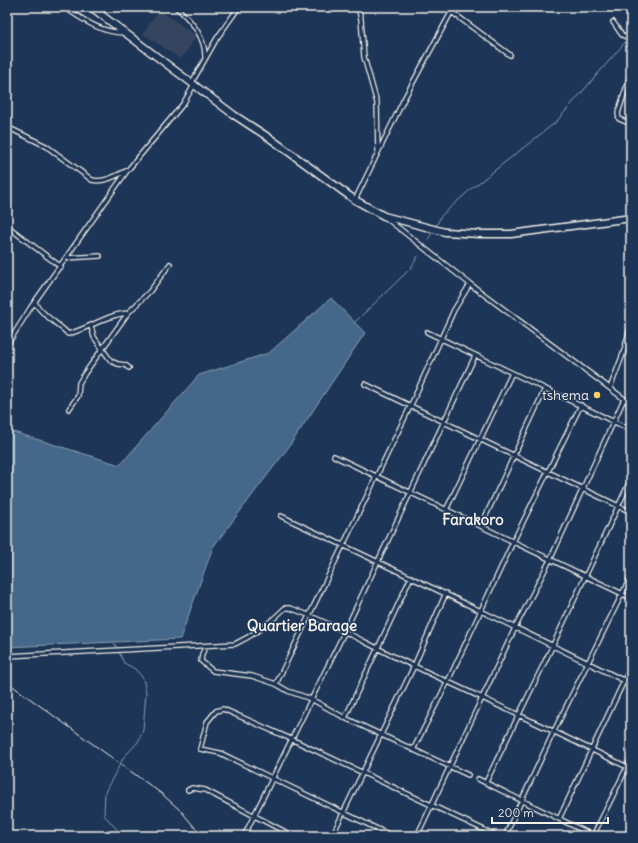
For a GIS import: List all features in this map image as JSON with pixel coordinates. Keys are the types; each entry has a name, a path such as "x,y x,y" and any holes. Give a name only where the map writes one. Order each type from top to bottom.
{"highway":[{"path":"90,7 192,84 355,200 384,216 445,232 488,234 512,234 631,218"}],"street":[{"path":"64,7 94,27 111,32 125,33"},
{"path":"176,7 188,17 199,34 206,48 204,60"},
{"path":"7,345 35,302 61,267 65,258 127,171 183,104 204,60 217,38 239,7"},
{"path":"358,7 361,19 364,57 376,103 378,152"},
{"path":"445,7 453,9 510,55"},
{"path":"355,200 404,99 453,9"},
{"path":"612,22 622,35 631,39"},
{"path":"631,73 618,113 619,119 631,124"},
{"path":"7,127 46,146 92,180 96,181 109,178 127,171"},
{"path":"384,216 470,284 631,404"},
{"path":"7,226 61,267"},
{"path":"65,258 100,256"},
{"path":"69,409 78,396 79,383 85,373 128,314 150,291 170,264"},
{"path":"276,684 308,615 410,407 441,338 470,284"},
{"path":"35,302 37,308 68,334 119,314 128,314"},
{"path":"610,388 623,354 631,325"},
{"path":"91,326 99,345 104,348 111,361 125,365 129,368"},
{"path":"427,332 631,430"},
{"path":"244,836 345,632 475,356"},
{"path":"446,510 512,373"},
{"path":"365,384 410,407 631,512"},
{"path":"481,526 545,389"},
{"path":"417,836 515,628 550,560 624,399"},
{"path":"413,750 448,681 513,542 581,405"},
{"path":"334,456 584,577 631,598"},
{"path":"486,782 553,645 631,479"},
{"path":"281,516 378,563 481,610 631,684"},
{"path":"505,836 554,731 631,576"},
{"path":"345,718 411,577"},
{"path":"332,836 361,772 381,735 414,666 446,594"},
{"path":"7,656 235,644 248,638 275,618 285,608 308,615 345,632 629,768"},
{"path":"206,646 201,660 213,671 252,676 276,684 288,691 311,699 345,718 468,775"},
{"path":"559,819 631,666"},
{"path":"392,836 271,779 220,753 200,749 207,722 216,711 223,709 291,739 497,836"},
{"path":"478,780 486,782 522,802 593,836 629,768 631,759"},
{"path":"188,790 192,788 205,790 293,836"}],"shaded area":[{"path":"159,10 197,36 181,59 143,34"},
{"path":"331,298 365,333 288,448 213,547 180,639 7,647 7,430 120,465 199,375 269,353"}],"waterway":[{"path":"436,226 441,216 471,189 556,122 628,39"},
{"path":"424,246 432,233"},
{"path":"354,323 411,268 418,256"},
{"path":"114,643 118,649"},
{"path":"119,652 124,663 135,669 143,678 146,692 143,730 138,742 124,757 105,792 104,815 121,834 120,836"}],"railway":[{"path":"7,682 162,794 181,811 202,836"}],"place":[{"name":"tshema","path":"597,395"}],"district":[{"name":"Farakoro","path":"473,520"},
{"name":"Quartier Barage","path":"302,626"}]}
